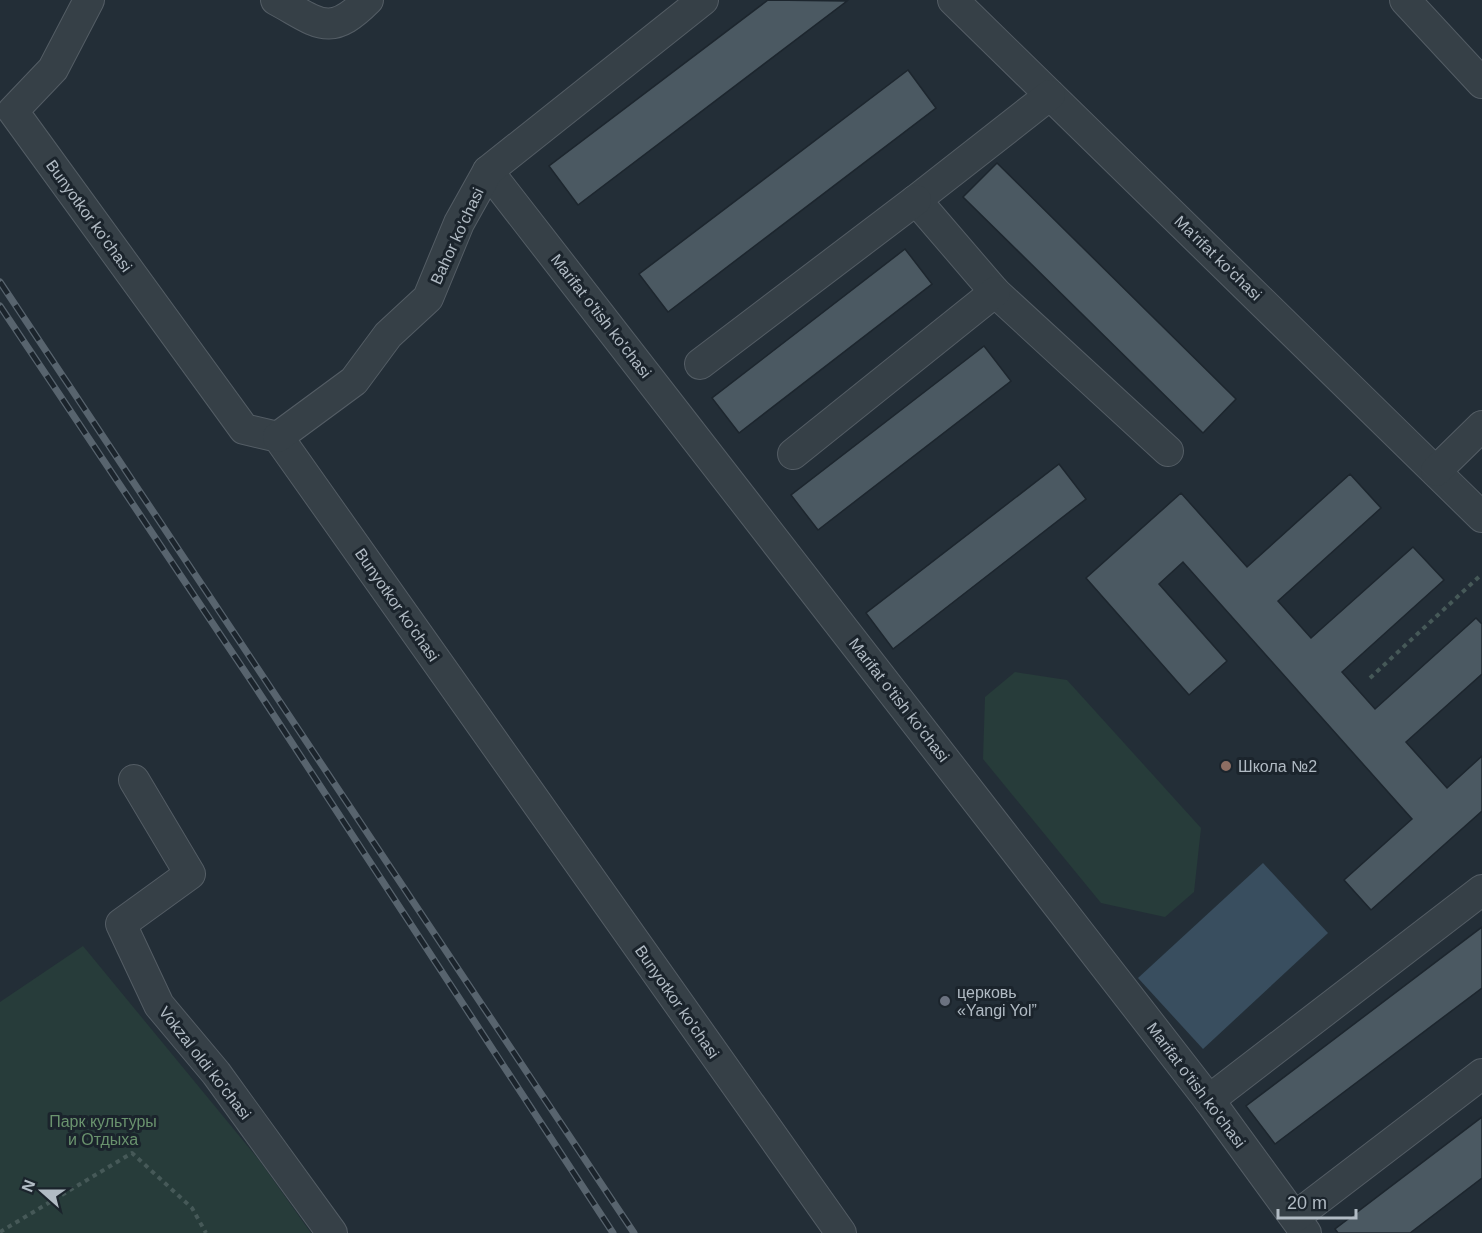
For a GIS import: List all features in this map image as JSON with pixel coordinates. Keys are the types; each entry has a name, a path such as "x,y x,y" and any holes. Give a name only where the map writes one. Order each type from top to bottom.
{"street":[{"name":"Bunyotkor ko'chasi","path":"88,0 53,69 7,101 244,429 278,437 841,1233"},
{"path":"276,0 322,25 341,24 368,0"},
{"name":"Bahor ko'chasi","path":"278,437 354,381 388,335 428,298 459,223 488,171 703,0"},
{"name":"Ma'rifat ko'chasi","path":"953,0 1482,517"},
{"path":"1405,0 1482,83"},
{"path":"700,363 1050,95"},
{"name":"Marifat o'tish ko'chasi","path":"488,171 1209,1100 1300,1225"},
{"path":"915,200 994,292 1168,451"},
{"path":"793,454 994,292"},
{"path":"1436,471 1482,426"},
{"name":"Vokzal oldi ko'chasi","path":"134,780 190,874 122,924 159,1005 216,1074 332,1233"},
{"path":"1209,1100 1482,890"},
{"path":"1300,1225 1482,1074"}],"path":[{"path":"1370,678 1482,574"},
{"path":"0,1232 132,1154 192,1208 206,1233"}],"green space":[{"path":"1015,672 1067,680 1201,828 1194,892 1165,917 1101,903 983,759 985,697"},
{"name":"Парк культуры и Отдыха","path":"83,946 259,1160 311,1233 0,1233 0,1002"}],"water":[{"path":"1263,863 1328,933 1203,1049 1138,978"}],"building":[{"path":"768,0 847,1 578,205 549,166"},
{"path":"908,70 936,108 668,312 639,274"},
{"path":"997,163 1236,399 1203,433 963,197"},
{"path":"905,249 932,284 739,433 712,398"},
{"path":"984,346 1011,381 818,530 791,495"},
{"path":"1059,464 1086,499 893,649 866,613"},
{"path":"1350,474 1381,508 1278,601 1311,638 1413,547 1444,580 1342,672 1375,709 1476,618 1482,624 1482,674 1406,742 1447,788 1482,756 1482,811 1371,910 1344,880 1412,819 1183,562 1159,584 1227,661 1189,695 1086,578 1181,493 1247,567"},
{"path":"1482,927 1482,988 1275,1144 1246,1106"},
{"path":"1482,1117 1482,1178 1410,1233 1338,1233 1335,1229"}],"railway":[{"path":"0,282 634,1233"},
{"path":"0,306 254,685 613,1233"}],"place":[{"name":"Школа №2","path":"1226,766"},
{"name":"церковь «Yangi Yol”","path":"945,1001"}]}
